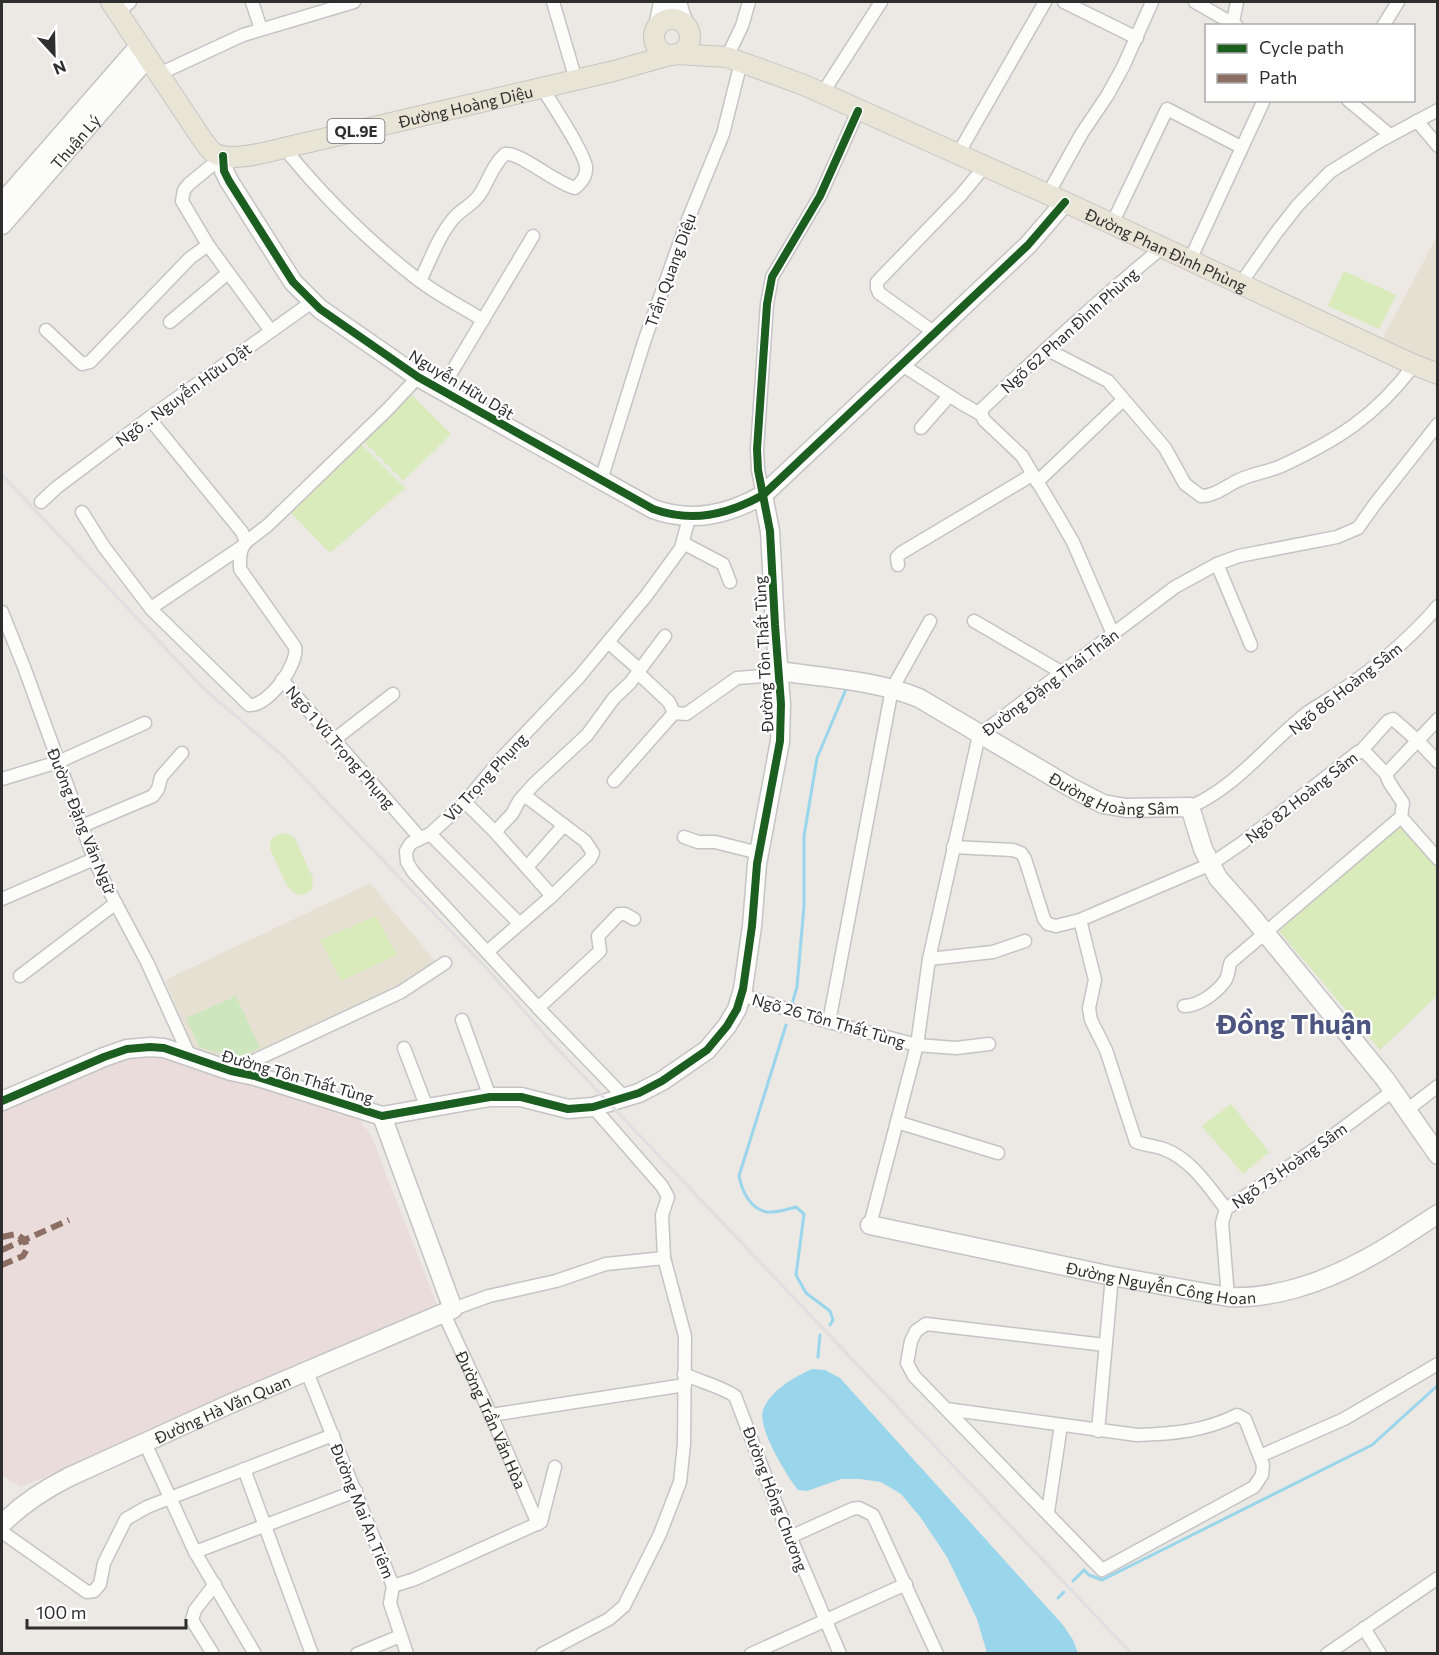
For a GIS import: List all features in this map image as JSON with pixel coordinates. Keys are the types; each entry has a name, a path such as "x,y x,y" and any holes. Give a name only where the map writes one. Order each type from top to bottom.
{"main road":[{"path":"120,5 159,74 210,149 222,156"},
{"path":"672,19 679,21 687,28 690,36 687,46 674,54 658,49 656,31 663,22 672,19"},
{"name":"Đường Phan Đình Phùng","path":"687,28 734,59 822,94 958,154 1437,374"},
{"name":"Đường Hoàng Diệu","path":"614,71 639,54 656,31"},
{"name":"Đường Hoàng Diệu","path":"222,156 252,155 284,148 614,71 674,54"},
{"name":"Đường Phan Đình Phùng","path":"674,54 734,59"}],"street":[{"path":"252,2 261,29"},
{"path":"159,74 243,35 354,2"},
{"path":"553,2 576,80"},
{"path":"656,31 663,2"},
{"path":"677,2 687,28"},
{"name":"Trần Quang Diệu","path":"601,480 645,339 687,222 723,134 734,59 749,2"},
{"path":"822,94 881,2"},
{"path":"958,154 1046,2"},
{"path":"1064,2 1137,38"},
{"path":"763,495 1028,245 1056,198 1082,133 1107,96 1137,38 1152,2"},
{"path":"1195,2 1235,24 1237,2"},
{"path":"1384,24 1398,2"},
{"name":"Thuận Lý","path":"2,203 144,51"},
{"name":"Thuận Lý","path":"2,225 144,51"},
{"path":"420,281 445,229 455,216 474,202 481,193 495,163 505,154 517,155 529,165 568,186 575,188 584,179 586,167 580,153 562,118 542,88"},
{"path":"1190,260 1263,102"},
{"path":"1350,102 1390,135"},
{"path":"1112,224 1167,109 1241,147"},
{"path":"1241,283 1290,214 1330,172 1390,135 1437,110"},
{"path":"763,495 757,449 767,304 772,278 826,183 858,111"},
{"path":"1417,121 1437,146"},
{"path":"284,148 338,210 361,232 420,281 483,320"},
{"path":"222,156 189,184 184,190 182,201 208,245 271,331"},
{"name":"Nguyễn Hữu Dật","path":"222,156 224,171 292,282 312,302 418,377 653,509 672,516 689,518 740,508 763,495"},
{"path":"935,333 879,293 877,282 961,195 984,167"},
{"path":"441,390 533,236"},
{"path":"46,330 82,364 90,362 190,258 208,245"},
{"name":"Ngõ 62 Phan Đình Phùng","path":"982,415 980,411 1100,299 1163,247"},
{"path":"170,322 228,273"},
{"name":"Ngõ .. Nguyễn Hữu Dật","path":"41,502 56,488 149,418 312,302"},
{"path":"1046,350 1108,381 1159,440 1182,480 1193,492 1201,496 1213,494 1239,480 1278,467 1346,431 1388,397 1414,365"},
{"path":"902,366 982,415 984,420 1022,456 1073,542 1113,634"},
{"path":"151,608 268,525 418,377"},
{"path":"921,428 949,396"},
{"path":"898,565 897,557 901,553 1035,478 1123,400"},
{"path":"149,418 242,532 244,544"},
{"name":"Đường Đặng Thái Thân","path":"870,1224 917,1045 929,959 979,735 1174,587 1216,564 1239,556 1337,537 1358,528 1437,424"},
{"name":"Đường Tôn Thất Tùng","path":"2,1101 127,1049 138,1047 164,1048 231,1071 255,1076 382,1116 490,1097 521,1097 568,1109 592,1107 639,1093 662,1081 707,1050 727,1026 737,1008 747,973 759,853 780,741 781,704 770,531 763,495"},
{"path":"82,512 104,547 151,608 249,705 255,706 261,703 282,680"},
{"name":"Vũ Trọng Phụng","path":"624,1097 435,896 407,862 406,851 411,843 425,836 465,802 501,759 608,642 646,596 683,543 689,518"},
{"path":"683,543 723,564 730,582"},
{"name":"Ngõ 1 Vũ Trọng Phụng","path":"244,544 240,557 240,569 295,647 295,659 282,680 425,836 519,923"},
{"path":"1216,564 1251,645"},
{"name":"Ngõ 86 Hoàng Sâm","path":"1190,807 1204,801 1232,782 1307,714 1381,661 1422,624 1437,606"},
{"name":"Đường Đặng Văn Ngữ","path":"2,612 94,859 152,972 190,1057"},
{"path":"829,1022 892,689 930,621"},
{"path":"974,621 1062,672"},
{"path":"495,832 512,814 524,795 587,735 665,636"},
{"path":"608,642 669,702 674,713"},
{"path":"674,713 686,714 737,678 779,673"},
{"name":"Đường Hoàng Sâm","path":"779,673 892,689 919,699 1103,804 1126,808 1190,807 1203,849 1218,878 1394,1090 1437,1155"},
{"path":"335,739 393,694"},
{"path":"614,781 674,713"},
{"path":"1362,750 1388,722 1394,719 1437,762"},
{"path":"1386,774 1437,719"},
{"path":"2,779 58,762 145,723"},
{"name":"Ngõ 82 Hoàng Sâm","path":"953,847 1013,850 1021,853 1025,859 1044,919 1048,924 1056,926 1080,920 1211,864 1362,750 1386,774 1403,802 1401,817"},
{"path":"82,826 153,796 158,789 161,777 182,753"},
{"path":"487,952 552,896 590,859 593,853 585,841 524,795"},
{"path":"465,802 552,896"},
{"path":"1184,1006 1198,1005 1202,1002 1226,980 1231,962 1401,817 1437,859"},
{"path":"526,867 564,825"},
{"path":"684,837 698,842 715,842 759,853"},
{"path":"2,899 94,859"},
{"path":"20,976 116,903"},
{"path":"538,1008 600,951 598,936 619,914 625,914 634,919"},
{"path":"1080,920 1095,980 1089,1008 1091,1020 1106,1050 1136,1142 1166,1150 1184,1161 1202,1177 1226,1209"},
{"path":"929,959 993,952 1025,941"},
{"path":"231,1071 400,992 445,963"},
{"name":"Ngõ 26 Tôn Thất Tùng","path":"741,995 829,1022 917,1045 956,1048 989,1044"},
{"path":"462,1020 490,1097"},
{"path":"404,1048 427,1108"},
{"path":"1407,1110 1437,1086"},
{"name":"Ngõ 73 Hoàng Sâm","path":"1228,1297 1222,1223 1226,1209 1315,1149 1394,1090"},
{"path":"542,1653 609,1619 624,1606 660,1534 680,1482 684,1444 685,1336 664,1258 662,1215 668,1197 662,1186 592,1107"},
{"name":"Đường Trần Văn Hòa","path":"382,1116 448,1312 538,1524"},
{"path":"897,1122 998,1153"},
{"name":"Đường Nguyễn Công Hoan","path":"870,1224 1112,1276 1244,1298 1278,1293 1362,1262 1437,1214"},
{"path":"448,1312 489,1296 556,1281 606,1263 664,1258"},
{"path":"1098,1431 1112,1276"},
{"name":"Đường Hà Văn Quan","path":"2,1524 25,1503 48,1487 232,1403 448,1312"},
{"path":"945,1409 1137,1435 1199,1430 1237,1415 1245,1419 1263,1465 1262,1475 1254,1487 1102,1570 1048,1512 945,1409 914,1376 907,1362 911,1341 916,1331 926,1324 1105,1345"},
{"path":"1260,1456 1344,1419 1437,1364"},
{"name":"Đường Mai An Tiêm","path":"307,1372 393,1586 390,1603 407,1653"},
{"path":"491,1414 685,1380"},
{"name":"Đường Hồng Chương","path":"685,1380 722,1388 735,1396 790,1537 840,1653"},
{"path":"1048,1512 1061,1425"},
{"path":"2,1532 87,1592 94,1591 100,1584 104,1563 126,1520 147,1507 333,1435"},
{"path":"145,1443 195,1552 255,1653"},
{"path":"393,1586 415,1580 538,1524 543,1519 555,1467"},
{"path":"244,1469 312,1653"},
{"path":"195,1552 356,1491"},
{"path":"790,1537 852,1509 867,1510 876,1520 937,1653"},
{"path":"1328,1653 1437,1578"},
{"path":"213,1653 192,1620 195,1610 215,1584"},
{"path":"751,1653 906,1584"},
{"path":"1364,1628 1380,1653"},
{"path":"357,1653 400,1636"}],"shaded area":[{"path":"1437,236 1437,363 1383,338"},
{"path":"370,883 436,962 399,989 237,1061 195,1051 165,980"},
{"path":"152,1050 246,1079 358,1118 371,1135 438,1308 21,1487 2,1475 2,1105 119,1056"}],"green space":[{"path":"1344,271 1396,295 1379,329 1328,306"},
{"path":"409,392 451,434 403,481 361,439"},
{"path":"358,441 405,488 330,553 287,509"},
{"path":"1400,824 1437,868 1437,996 1380,1050 1279,931"},
{"path":"284,833 294,837 313,878 312,889 306,894 300,895 290,889 272,852 270,844 273,837"},
{"path":"376,916 397,955 341,981 320,940"},
{"path":"236,996 260,1048 237,1058 199,1047 186,1018"},
{"path":"1231,1104 1269,1152 1243,1174 1202,1126"}],"water":[{"path":"812,1369 825,1370 840,1378 1063,1625 1078,1653 987,1653 977,1619 947,1557 921,1518 901,1494 881,1482 841,1479 807,1491 798,1490 769,1440 762,1418 766,1403 777,1391 790,1380"}],"waterway":[{"path":"791,1007 797,987 804,906 804,836 817,758 846,689"},
{"path":"786,1025 739,1176 742,1188 751,1203 761,1210 771,1212 796,1207 804,1214 796,1275 806,1293 830,1311 833,1320 830,1325"},
{"path":"818,1357 820,1335"},
{"path":"1073,1581 1084,1570 1089,1575 1102,1580 1372,1445 1437,1386"},
{"path":"1058,1598 1064,1592"}],"railway":[{"path":"2,475 204,689 284,757 489,971 552,1043 1132,1654"}],"marked path":[{"path":"2,1250 69,1220"},
{"path":"2,1237 16,1234 25,1240 27,1249 23,1256 2,1265"}],"cycle path":[{"path":"2,1101 104,1057 127,1049 150,1047 164,1048 231,1071 255,1076 382,1116 490,1097 521,1097 568,1109 593,1107 639,1093 662,1081 707,1050 727,1026 737,1009 743,989 752,926 757,864 780,741 781,704 770,531 758,470 757,449 767,304 772,277 820,196 858,111"},
{"path":"223,156 224,171 229,181 293,282 320,309 418,377 653,509 682,516 723,512 763,495 1028,245 1065,202"}],"district":[{"name":"Đồng Thuận","path":"1294,1023"}]}
